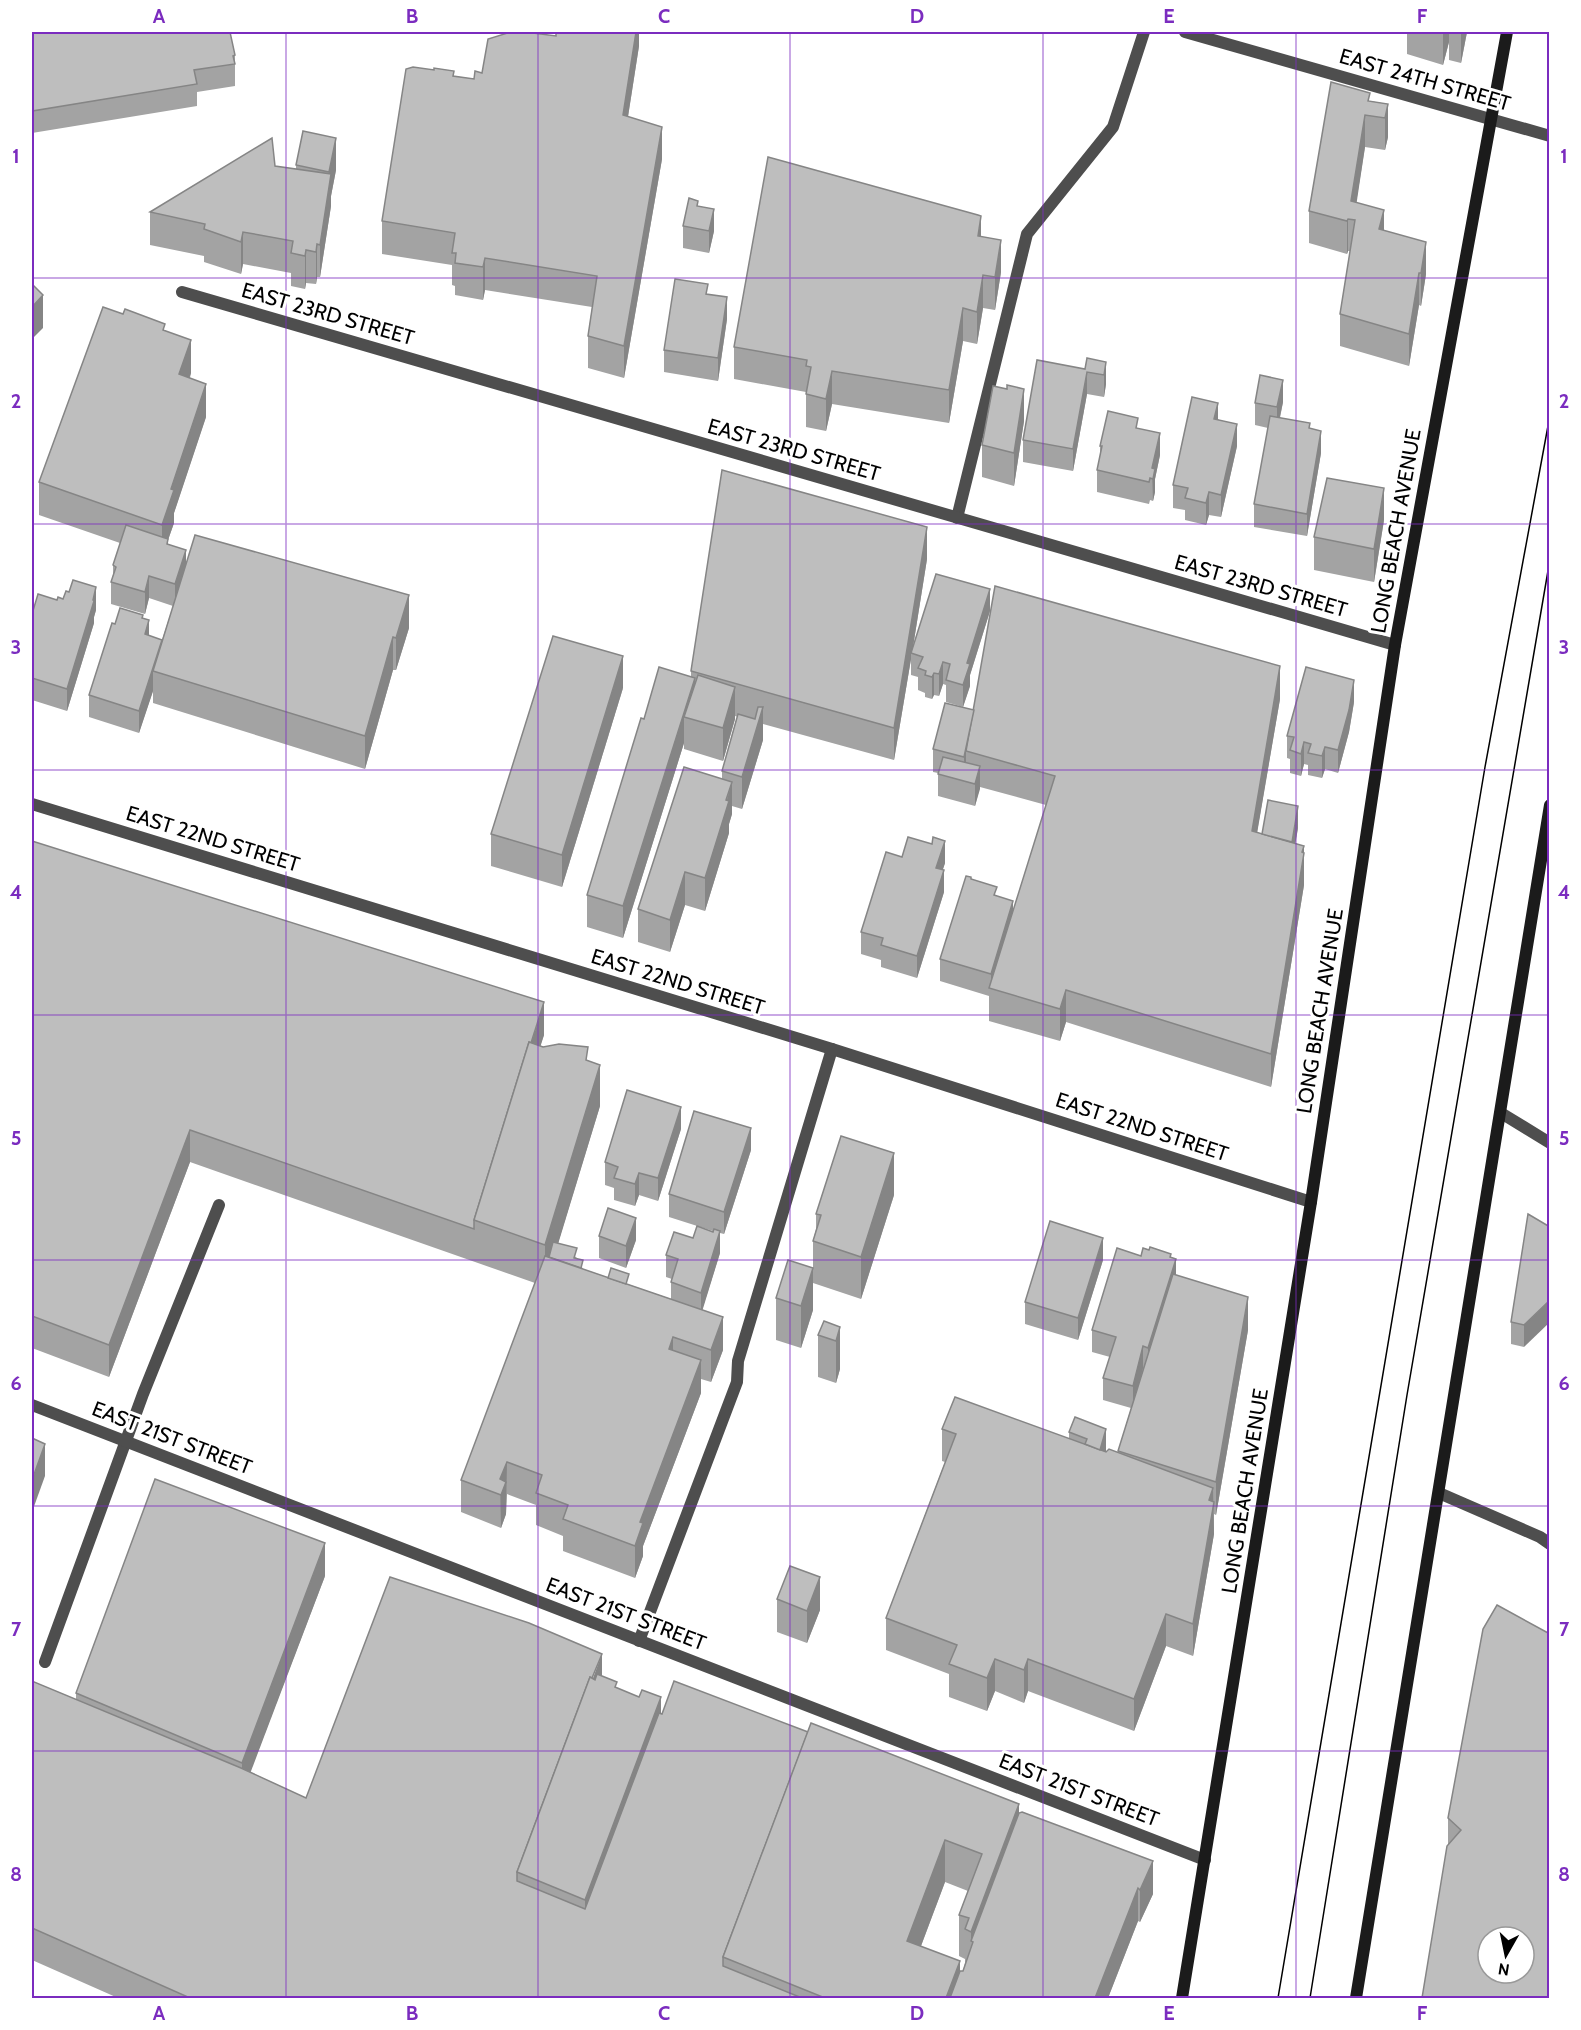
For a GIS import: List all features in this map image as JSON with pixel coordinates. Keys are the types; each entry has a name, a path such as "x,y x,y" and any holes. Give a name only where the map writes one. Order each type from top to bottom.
{"main road":[{"name":"LONG BEACH AVENUE","path":"1182,1998 1311,1202 1395,645 1507,32"},
{"path":"1356,1998 1550,805"}],"street":[{"path":"957,518 1027,234 1113,127 1144,32"},
{"name":"EAST 24TH STREET","path":"1185,32 1550,136"},
{"name":"EAST 23RD STREET","path":"183,292 1395,645"},
{"name":"EAST 22ND STREET","path":"32,804 832,1049 1311,1202"},
{"path":"639,1641 737,1382 738,1361 832,1049"},
{"path":"1501,1113 1550,1143"},
{"path":"45,1662 126,1441 219,1205"},
{"name":"EAST 21ST STREET","path":"32,1405 1205,1860"},
{"path":"1439,1493 1550,1544"}],"building":[{"path":"32,32 230,32 235,64 194,70 197,84 32,111"},
{"path":"511,32 556,36 556,32 636,32 623,115 662,127 624,346 588,336 597,276 485,258 483,267 455,263 456,253 452,253 455,233 382,221 406,69 413,67 434,70 434,68 454,71 453,76 474,79 475,71 482,73 488,39"},
{"path":"1331,82 1370,93 1368,101 1388,104 1385,118 1365,115 1351,201 1384,210 1379,229 1426,242 1409,334 1340,314 1355,220 1348,219 1347,221 1309,211"},
{"path":"303,131 336,138 329,172 296,165"},
{"path":"272,138 275,166 331,174 320,245 317,244 316,252 306,250 305,256 291,253 293,241 243,232 241,242 204,229 205,224 150,212"},
{"path":"768,157 981,216 978,236 1001,240 995,277 983,275 977,312 963,308 949,390 832,371 826,399 806,394 811,367 806,366 807,360 734,347"},
{"path":"689,198 698,201 697,206 714,209 709,231 683,226"},
{"path":"675,279 708,284 706,294 727,297 718,358 664,350"},
{"path":"32,284 43,295 32,307"},
{"path":"103,307 123,314 125,309 165,324 163,330 191,340 179,374 206,384 171,489 174,490 162,525 39,482"},
{"path":"1087,358 1106,362 1104,375 1087,372 1073,449 1023,440 1037,360 1085,369"},
{"path":"1260,375 1283,380 1277,407 1255,403"},
{"path":"1007,385 1024,389 1014,453 982,445 993,386 1007,389"},
{"path":"1192,397 1218,403 1214,419 1237,424 1221,495 1209,492 1206,503 1185,498 1188,488 1173,485"},
{"path":"1108,411 1138,418 1136,428 1160,433 1152,468 1155,469 1153,479 1150,478 1149,482 1097,470"},
{"path":"1270,416 1310,423 1309,428 1321,431 1307,514 1254,504"},
{"path":"722,470 927,527 894,728 691,671"},
{"path":"1327,478 1384,488 1374,549 1314,537"},
{"path":"126,525 168,539 167,544 186,550 175,584 149,576 145,592 111,582 116,567 113,565"},
{"path":"195,535 409,595 396,638 393,637 365,736 153,671"},
{"path":"936,574 990,589 967,663 970,664 963,685 946,680 950,664 943,662 939,674 934,673 932,677 925,675 926,671 918,668 923,657 911,653"},
{"path":"73,580 96,587 94,601 67,689 32,678 32,614 38,594 57,600 58,597 63,599 66,591 69,592"},
{"path":"995,586 1280,666 1252,831 1304,846 1302,852 1304,853 1271,1054 1066,990 1060,1009 989,988 1055,776 966,751"},
{"path":"120,608 143,615 142,618 149,620 145,634 162,640 139,711 89,695 112,623 115,624"},
{"path":"553,636 623,656 562,855 491,834"},
{"path":"659,667 695,678 623,906 587,895 641,718 644,719"},
{"path":"1306,667 1354,680 1349,710 1338,750 1325,747 1322,756 1308,753 1311,744 1304,742 1301,754 1290,750 1294,737 1287,736"},
{"path":"698,675 735,687 723,728 684,717"},
{"path":"945,703 974,710 964,757 933,749"},
{"path":"758,707 763,707 742,777 722,771 738,714 755,719"},
{"path":"943,757 980,766 975,784 938,774"},
{"path":"684,767 732,782 726,800 729,801 705,878 685,872 670,920 638,909"},
{"path":"1268,800 1298,806 1292,842 1262,834"},
{"path":"908,837 932,844 933,837 945,841 936,868 944,870 917,956 881,945 883,938 861,932 886,852 902,857"},
{"path":"32,841 544,1002 531,1043 529,1042 474,1220 474,1229 190,1130 109,1345 32,1316"},
{"path":"966,876 997,887 994,895 1013,901 991,974 940,959"},
{"path":"529,1042 543,1047 559,1044 588,1047 586,1060 600,1065 545,1245 474,1220"},
{"path":"627,1090 681,1107 658,1178 639,1173 635,1184 614,1178 618,1167 605,1162"},
{"path":"694,1111 751,1128 724,1212 669,1194"},
{"path":"841,1136 894,1153 861,1257 813,1241 821,1215 816,1214"},
{"path":"608,1208 636,1218 626,1246 599,1236"},
{"path":"1528,1214 1550,1227 1550,1300 1524,1325 1511,1322"},
{"path":"1050,1221 1103,1238 1078,1318 1025,1302"},
{"path":"697,1226 713,1232 714,1229 720,1231 701,1293 671,1282 678,1259 666,1255 674,1232 693,1238"},
{"path":"553,1242 577,1248 574,1258 583,1260 581,1268 549,1257"},
{"path":"1150,1247 1171,1254 1170,1257 1176,1259 1148,1348 1143,1346 1133,1386 1103,1378 1116,1337 1092,1330 1117,1248 1141,1256 1143,1248 1149,1250"},
{"path":"545,1256 723,1317 711,1350 673,1337 669,1349 701,1360 640,1522 643,1523 635,1546 563,1519 568,1505 536,1493 542,1475 507,1462 500,1479 506,1482 501,1495 461,1480"},
{"path":"788,1260 813,1268 801,1306 776,1298"},
{"path":"611,1268 629,1274 626,1284 608,1278"},
{"path":"1173,1274 1248,1297 1216,1482 1118,1451"},
{"path":"824,1321 840,1327 836,1341 818,1335"},
{"path":"955,1397 1106,1452 1109,1449 1213,1488 1209,1500 1214,1502 1193,1624 1166,1614 1134,1699 1028,1659 1024,1670 995,1659 987,1678 949,1664 957,1645 886,1618 956,1434 942,1429"},
{"path":"1075,1417 1106,1429 1100,1450 1085,1444 1087,1439 1069,1432"},
{"path":"32,1438 45,1444 32,1480"},
{"path":"155,1479 325,1543 242,1763 76,1693"},
{"path":"790,1566 820,1577 807,1611 777,1599"},
{"path":"390,1577 529,1623 602,1654 592,1678 590,1677 517,1872 517,1881 585,1909 659,1713 662,1714 674,1681 808,1732 723,1957 723,1966 802,1998 190,1998 32,1928 32,1681 241,1768 306,1798"},
{"path":"1497,1605 1550,1634 1550,1998 1422,1998 1447,1846 1461,1830 1448,1818 1483,1629"},
{"path":"597,1674 617,1682 615,1687 639,1697 642,1690 661,1697 585,1900 517,1872 590,1677 595,1680"},
{"path":"811,1723 1019,1804 971,1932 965,1929 969,1918 959,1915 982,1854 945,1840 907,1941 960,1961 946,1998 825,1998 723,1957"},
{"path":"1022,1812 1153,1861 1140,1890 1138,1888 1095,1998 950,1998 960,1971 963,1971 973,1942 971,1941 1019,1813"}],"tram line":[{"path":"1278,1998 1485,767 1550,415"},
{"path":"1310,1998 1407,1395 1550,559"}]}
